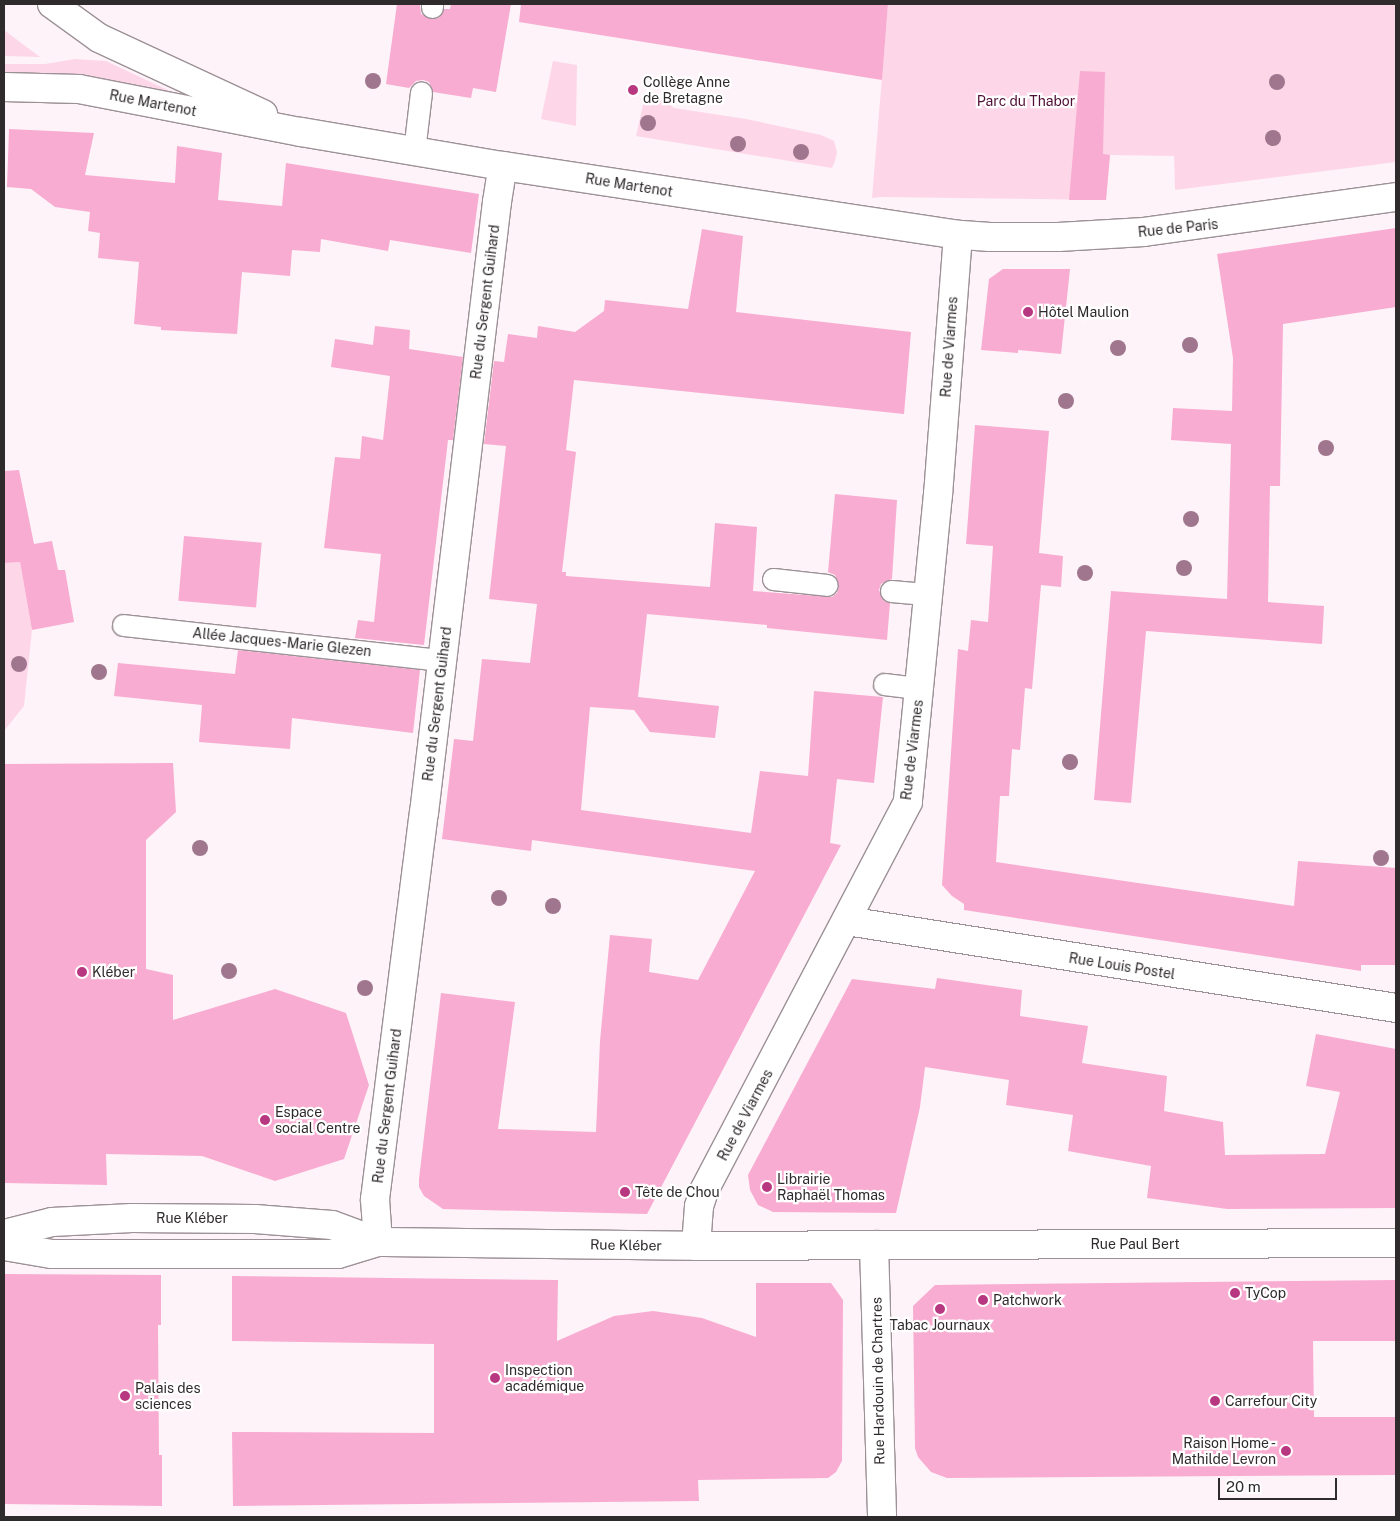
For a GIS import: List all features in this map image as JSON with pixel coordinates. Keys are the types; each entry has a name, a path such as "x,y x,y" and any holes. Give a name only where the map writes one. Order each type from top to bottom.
{"street":[{"name":"Rue Martenot","path":"52,4 99,38 301,132"},
{"name":"Rue Martenot","path":"4,87 79,89 301,132 503,166 958,235"},
{"name":"Rue du Sergent Guihard","path":"378,1242 375,1199 442,660 496,202 503,166"},
{"name":"Rue de Paris","path":"958,235 1058,237 1144,232 1396,197"},
{"name":"Rue de Viarmes","path":"696,1246 699,1206 704,1191 908,802 938,494 958,235"},
{"name":"Rue Louis Postel","path":"847,921 1393,1010"},
{"name":"Rue Kléber","path":"4,1234 52,1222 132,1218 255,1219 332,1225 378,1242"},
{"name":"Rue Kléber","path":"4,1246 52,1254 338,1254 378,1242 696,1246 874,1245"},
{"name":"Rue Paul Bert","path":"874,1245 1396,1243"},
{"name":"Rue Hardouin de Chartres","path":"874,1245 882,1517"}],"lane":[{"path":"414,151 421,92"},
{"path":"773,579 827,585"},
{"path":"891,591 928,594"},
{"name":"Allée Jacques-Marie Glezen","path":"123,625 442,660"},
{"path":"884,684 919,688"}],"green space":[{"name":"Parc du Thabor","path":"888,4 1396,4 1396,162 1175,190 1174,156 1110,155 1106,200 872,198"},
{"path":"4,30 40,57 4,56"},
{"path":"75,59 106,61 174,93 176,96 4,76 4,64 45,64"},
{"path":"553,61 577,65 576,126 541,119"},
{"path":"645,96 660,98 674,108 746,119 821,135 834,141 837,152 835,161 832,168 636,136"},
{"path":"20,562 32,630 24,706 4,731 4,563"}],"building":[{"path":"397,4 420,5 421,14 432,19 439,18 444,9 450,9 451,4 511,4 496,92 473,88 471,98 433,92 429,82 423,80 416,81 409,88 386,84"},
{"path":"521,4 888,4 882,80 519,22"},
{"path":"1080,71 1105,72 1103,154 1110,155 1106,200 1069,200"},
{"path":"9,129 94,133 85,175 175,183 177,146 222,153 218,200 282,206 286,163 479,194 471,253 390,240 388,251 321,239 320,252 292,250 290,276 242,272 237,334 161,330 161,327 134,324 139,262 98,258 100,233 88,231 90,212 55,207 31,189 7,187"},
{"path":"1396,228 1396,307 1283,324 1280,486 1270,486 1268,602 1324,606 1322,644 1146,631 1131,803 1094,800 1111,591 1227,599 1231,444 1171,440 1173,408 1232,411 1233,358 1217,254"},
{"path":"702,229 743,236 736,312 911,332 904,414 574,380 566,450 576,452 562,572 566,572 566,576 710,587 715,523 757,527 753,591 832,597 837,593 839,586 835,575 828,572 835,494 897,500 892,579 881,584 879,590 884,601 890,603 887,640 767,628 767,625 647,614 638,697 719,706 715,738 650,732 634,710 590,707 581,810 751,833 760,771 808,776 814,691 883,697 874,783 837,779 830,843 841,845 647,1214 443,1209 424,1196 419,1187 441,993 515,1002 498,1129 596,1132 600,1041 610,935 652,939 649,972 698,980 755,871 532,840 531,851 442,839 454,739 473,741 482,659 530,663 537,604 489,599 506,446 484,444 494,361 504,362 508,334 537,338 538,326 575,332 604,311 605,300 688,309"},
{"name":"Hôtel Maulion","path":"1003,269 1070,269 1061,354 1018,350 1018,353 981,350 989,279"},
{"path":"375,326 410,330 409,349 463,357 453,440 448,440 424,645 355,638 358,620 374,622 381,554 324,548 335,457 360,459 362,436 383,440 390,376 331,367 335,339 373,345"},
{"path":"975,425 1049,431 1039,553 1063,556 1061,587 1041,585 1032,689 1025,688 1020,750 1012,749 1009,796 1000,796 996,862 1294,906 1298,861 1396,868 1396,965 1361,965 1361,971 964,910 964,904 952,896 942,885 958,649 968,651 971,620 988,622 993,546 966,544"},
{"path":"19,470 34,544 52,541 58,570 65,570 74,622 32,630 20,562 4,563 4,471"},
{"path":"184,536 262,543 256,608 178,601"},
{"path":"238,650 420,670 413,733 292,718 290,749 199,742 202,705 114,696 118,663 235,674"},
{"name":"Kléber","path":"173,763 176,812 146,840 146,969 173,975 173,1020 275,989 346,1013 369,1085 344,1159 275,1181 202,1156 106,1154 107,1185 4,1183 4,764"},
{"path":"937,978 1022,990 1020,1016 1088,1026 1082,1063 1167,1076 1164,1111 1223,1122 1225,1155 1325,1154 1340,1092 1306,1086 1316,1034 1396,1049 1396,1208 1227,1209 1147,1198 1151,1166 1068,1151 1073,1115 1006,1105 1009,1080 925,1067 920,1107 896,1213 773,1212 758,1205 750,1190 748,1175 852,979 935,989"},
{"name":"Palais des sciences","path":"4,1274 161,1275 161,1325 158,1325 159,1455 162,1455 162,1506 4,1504"},
{"name":"Inspection académique","path":"232,1276 558,1280 557,1341 614,1316 653,1311 702,1318 756,1337 756,1283 831,1283 843,1300 842,1461 836,1472 828,1478 698,1480 699,1501 233,1506 232,1432 434,1433 434,1344 232,1341"},
{"path":"1396,1280 1396,1341 1313,1341 1314,1417 1396,1417 1396,1475 947,1478 931,1472 918,1457 915,1448 913,1306 935,1285"}],"place":[{"name":"Collège Anne de Bretagne","path":"633,90"},
{"name":"Hôtel Maulion","path":"1028,312"},
{"name":"Kléber","path":"82,972"},
{"name":"Espace social Centre","path":"265,1120"},
{"name":"Librairie Raphaël Thomas","path":"767,1187"},
{"name":"Tête de Chou","path":"625,1192"},
{"name":"TyCop","path":"1235,1293"},
{"name":"Patchwork","path":"983,1300"},
{"name":"Tabac Journaux","path":"940,1309"},
{"name":"Inspection académique","path":"495,1378"},
{"name":"Palais des sciences","path":"125,1396"},
{"name":"Carrefour City","path":"1215,1401"},
{"name":"Raison Home - Mathilde Levron","path":"1286,1451"}]}
